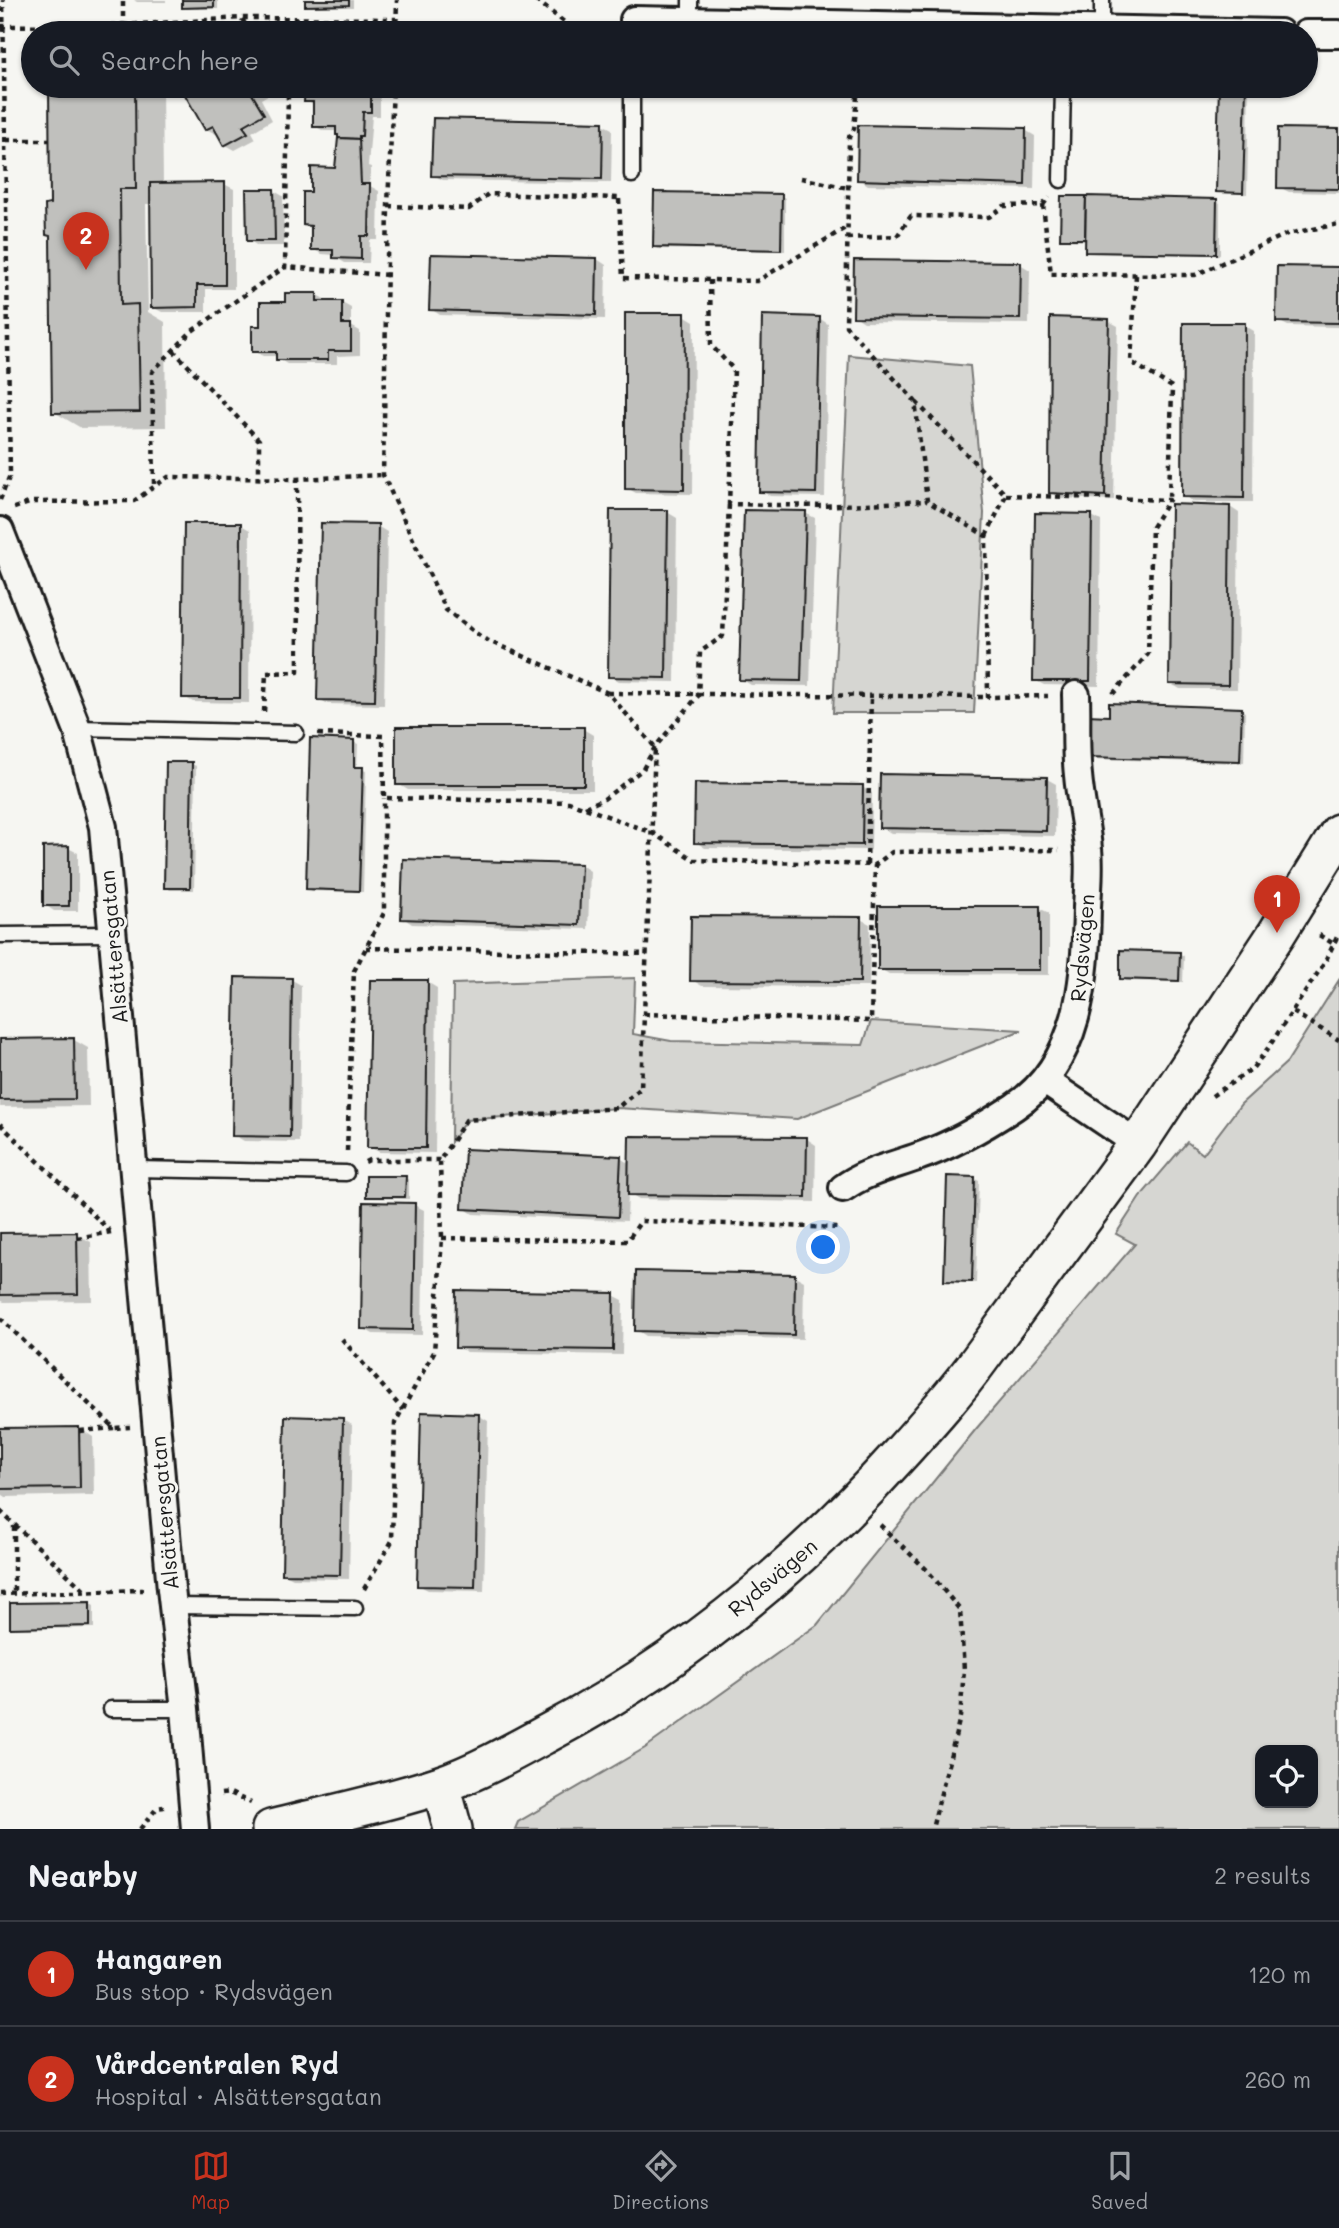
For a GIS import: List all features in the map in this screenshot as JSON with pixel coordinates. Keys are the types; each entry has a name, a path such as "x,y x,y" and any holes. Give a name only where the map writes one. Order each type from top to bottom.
{"street":[{"path":"654,21 690,10 886,21"},
{"path":"1318,34 1339,34"},
{"name":"Alsättersgatan","path":"5,520 77,728 103,827 195,1829"},
{"name":"Rydsvägen","path":"1045,1082 1064,1048 1077,1015 1085,975 1088,850 1078,774 1076,695"},
{"name":"Rydsvägen","path":"266,1817 442,1784 520,1748 641,1680 769,1584 857,1502 958,1389 1138,1144 1277,933 1339,833"},
{"path":"843,1188 858,1177 923,1155 984,1126 1018,1105 1045,1082 1138,1144"},
{"path":"442,1784 453,1829"}],"lane":[{"path":"1102,0 1102,21"},
{"path":"632,98 632,175"},
{"path":"1061,180 1063,98"},
{"path":"77,728 296,733"},
{"path":"0,935 113,934"},
{"path":"135,1169 346,1173"},
{"name":"Alsättersgatan","path":"172,1598 355,1608"},
{"path":"111,1709 185,1709"}],"path":[{"path":"0,500 10,475 6,140 1,26 3,0"},
{"path":"123,0 123,21"},
{"path":"182,21 242,18 396,19 397,0"},
{"path":"536,0 563,21"},
{"path":"1,26 21,26"},
{"path":"285,267 288,98"},
{"path":"392,98 383,475 446,610 484,639 608,693 872,697 1076,695"},
{"path":"857,98 854,129 849,137 846,326 1006,495 1169,500"},
{"path":"6,140 49,140"},
{"path":"632,175 619,199 623,278 757,281 847,227"},
{"path":"801,178 848,188"},
{"path":"1061,180 1043,205 1051,274 1195,275 1287,234 1339,224"},
{"path":"388,206 470,209 488,194 619,199"},
{"path":"847,238 897,236 911,216 989,217 1004,206 1043,205"},
{"path":"154,485 152,372 192,331 285,267 387,275"},
{"path":"1111,695 1148,654 1152,527 1169,500 1172,387 1131,362 1136,275"},
{"path":"584,808 604,799 643,769 655,747 698,696 700,652 723,636 734,370 711,345 710,280"},
{"path":"173,350 258,440 259,477"},
{"path":"915,401 927,501"},
{"path":"5,520 32,502 134,500 168,477 297,479 383,475"},
{"path":"264,733 266,673 298,672 297,479"},
{"path":"988,697 986,536 1006,495"},
{"path":"729,504 822,506 927,501 986,536"},
{"path":"355,1608 392,1541 395,1423 435,1352 442,1238 440,1160 466,1121 617,1108 641,1088 655,747 608,693"},
{"path":"867,864 872,697"},
{"path":"296,733 383,736 384,913 355,971 346,1173"},
{"path":"384,798 569,802 653,833 694,860 876,864 892,852 1088,850"},
{"path":"644,1014 871,1021 876,864"},
{"path":"1171,1095 1192,1110 1252,1069 1293,1012 1339,933"},
{"path":"1319,935 1334,944"},
{"path":"366,948 647,954"},
{"path":"1293,1012 1339,1040"},
{"path":"0,1124 111,1232"},
{"path":"346,1173 369,1160 440,1160"},
{"path":"442,1238 627,1241 641,1221 840,1227"},
{"path":"77,1238 111,1232 140,1231"},
{"path":"0,1318 114,1428"},
{"path":"342,1339 403,1410"},
{"path":"80,1431 157,1426"},
{"path":"857,1502 928,1570 960,1610 964,1670 960,1717 932,1829"},
{"path":"0,1511 85,1591"},
{"path":"14,1525 15,1594"},
{"path":"0,1594 85,1591 172,1598"},
{"path":"140,1829 157,1808 230,1793 266,1817"}],"shaded area":[{"path":"849,355 970,366 984,513 974,713 833,713"},
{"path":"635,978 633,1034 671,1041 863,1045 871,1021 1022,1030 797,1119 617,1108 466,1120 451,1142 453,984"},
{"path":"1339,980 1339,1829 515,1829 518,1822 645,1748 817,1625 976,1429 1135,1244 1116,1234 1140,1197 1187,1142 1203,1154 1241,1104 1287,1062"}],"building":[{"path":"182,0 214,0 214,7 182,8"},
{"path":"305,0 349,0 349,5 305,6"},
{"path":"49,98 135,98 136,189 120,189 121,305 138,304 140,412 52,413 50,236 46,235 45,205 50,204"},
{"path":"187,98 254,98 264,114 243,126 248,133 224,146 213,126 205,130"},
{"path":"304,98 371,98 371,112 363,112 362,136 359,136 359,139 338,138 336,127 313,127 313,102 304,102"},
{"path":"1219,98 1246,98 1243,193 1216,192"},
{"path":"433,118 603,122 602,179 431,176"},
{"path":"858,125 1026,128 1025,185 857,180"},
{"path":"1278,128 1339,129 1339,189 1277,188"},
{"path":"338,138 359,139 361,184 370,184 369,236 361,236 361,259 333,258 333,250 311,250 311,226 303,225 303,192 311,192 311,167 335,168"},
{"path":"225,182 225,285 197,285 197,307 151,308 150,183"},
{"path":"246,189 274,189 275,241 247,241"},
{"path":"654,192 782,194 781,250 653,247"},
{"path":"1061,196 1086,196 1085,239 1060,239"},
{"path":"1086,196 1217,199 1216,254 1085,252"},
{"path":"431,254 597,258 596,315 429,310"},
{"path":"854,260 1021,262 1020,319 853,317"},
{"path":"1277,266 1339,267 1339,323 1276,322"},
{"path":"285,293 317,293 317,301 342,301 342,324 351,324 351,351 328,351 328,360 276,360 276,352 252,352 252,326 260,326 260,302 285,302"},
{"path":"625,313 685,313 684,490 625,489"},
{"path":"762,315 820,317 816,493 759,492"},
{"path":"1050,317 1109,319 1105,496 1049,493"},
{"path":"1183,323 1245,323 1244,498 1182,497"},
{"path":"1171,504 1230,506 1228,685 1169,684"},
{"path":"610,510 668,510 666,678 608,677"},
{"path":"744,510 806,511 801,681 739,680"},
{"path":"1035,513 1092,514 1090,681 1033,681"},
{"path":"184,523 241,523 240,698 182,698"},
{"path":"321,523 378,524 375,701 317,700"},
{"path":"1109,703 1242,708 1240,761 1085,757 1087,715 1109,716"},
{"path":"396,727 584,727 584,785 396,785"},
{"path":"310,738 354,740 354,767 363,767 359,891 306,889"},
{"path":"166,762 192,762 190,888 164,888"},
{"path":"880,774 1047,777 1046,831 879,828"},
{"path":"695,783 863,785 862,845 694,843"},
{"path":"69,846 69,906 43,906 43,847"},
{"path":"403,859 581,864 579,925 401,919"},
{"path":"878,906 1040,906 1040,970 878,970"},
{"path":"691,916 861,917 860,982 690,981"},
{"path":"1120,950 1180,952 1179,981 1120,979"},
{"path":"235,977 292,978 290,1137 232,1136"},
{"path":"370,980 428,980 426,1148 367,1148"},
{"path":"74,1038 75,1099 0,1100 0,1039"},
{"path":"629,1136 807,1137 806,1197 628,1195"},
{"path":"465,1149 621,1156 618,1217 462,1209"},
{"path":"366,1176 406,1176 405,1197 366,1197"},
{"path":"947,1176 975,1177 972,1282 944,1281"},
{"path":"363,1202 415,1203 413,1330 361,1329"},
{"path":"77,1232 78,1294 0,1295 0,1233"},
{"path":"636,1271 795,1274 794,1335 635,1331"},
{"path":"456,1290 614,1293 613,1350 455,1348"},
{"path":"421,1412 479,1414 475,1587 417,1586"},
{"path":"285,1416 343,1418 340,1575 282,1574"},
{"path":"79,1427 80,1488 0,1489 0,1428"},
{"path":"90,1602 90,1626 10,1628 10,1603"}],"place":[{"name":"Vårdcentralen Ryd","path":"86,270"},
{"name":"Hangaren","path":"1277,933"}]}
